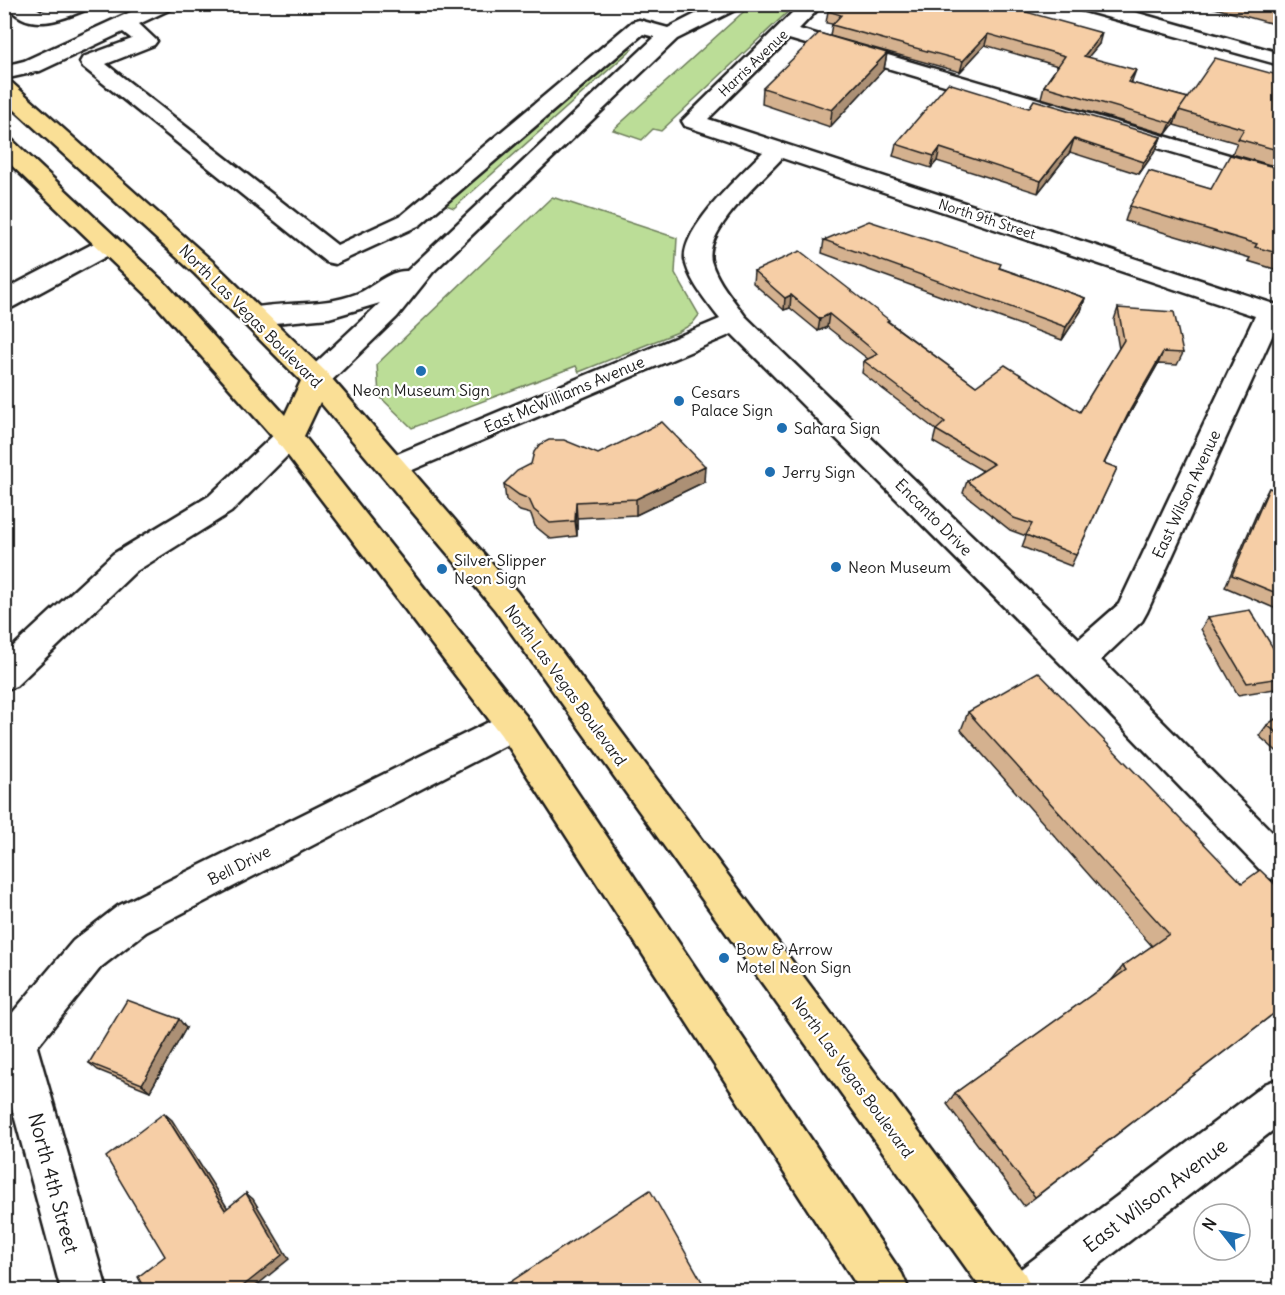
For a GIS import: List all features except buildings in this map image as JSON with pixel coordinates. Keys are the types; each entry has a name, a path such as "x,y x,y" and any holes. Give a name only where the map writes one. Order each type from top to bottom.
{"main road":[{"name":"North Las Vegas Boulevard","path":"4,88 204,268 316,379 506,601 1009,1290"},
{"path":"61,137 9,155 158,291 289,437 513,725 886,1290"},
{"path":"289,437 316,379"}],"street":[{"path":"16,4 30,16 38,18 83,4"},
{"path":"4,73 32,66 166,4"},
{"path":"316,379 388,311 424,266 670,35 732,4"},
{"name":"Harris Avenue","path":"693,121 813,4"},
{"path":"1081,4 1281,59"},
{"path":"125,23 147,41 91,62 335,256 411,220 639,26 670,35"},
{"path":"785,31 1281,177"},
{"name":"North 9th Street","path":"693,121 1275,314"},
{"name":"Encanto Drive","path":"777,150 719,213 702,236 697,257 710,288 736,322 1080,660 1281,865"},
{"path":"411,220 455,238"},
{"path":"4,301 109,245"},
{"path":"253,316 329,310 366,300 424,266"},
{"name":"East Wilson Avenue","path":"1080,660 1131,612 1275,314"},
{"name":"East McWilliams Avenue","path":"393,467 736,322"},
{"path":"4,676 124,562 220,504 289,437"},
{"name":"Bell Drive","path":"10,1048 87,954 132,919 513,725"},
{"name":"North 4th Street","path":"10,1048 84,1290"},
{"name":"East Wilson Avenue","path":"1030,1290 1281,1099"}],"green space":[{"path":"751,5 795,5 661,131 653,129 642,140 613,130"},
{"path":"622,46 632,49 454,208 443,204"},
{"path":"552,197 677,238 675,273 699,315 692,324 678,332 579,372 576,366 412,428 379,396 377,364"}],"place":[{"name":"Neon Museum Sign","path":"421,371"},
{"name":"Cesars Palace Sign","path":"679,401"},
{"name":"Sahara Sign","path":"782,428"},
{"name":"Jerry Sign","path":"770,472"},
{"name":"Neon Museum","path":"836,567"},
{"name":"Silver Slipper Neon Sign","path":"442,569"},
{"name":"Bow & Arrow Motel Neon Sign","path":"724,958"}]}
